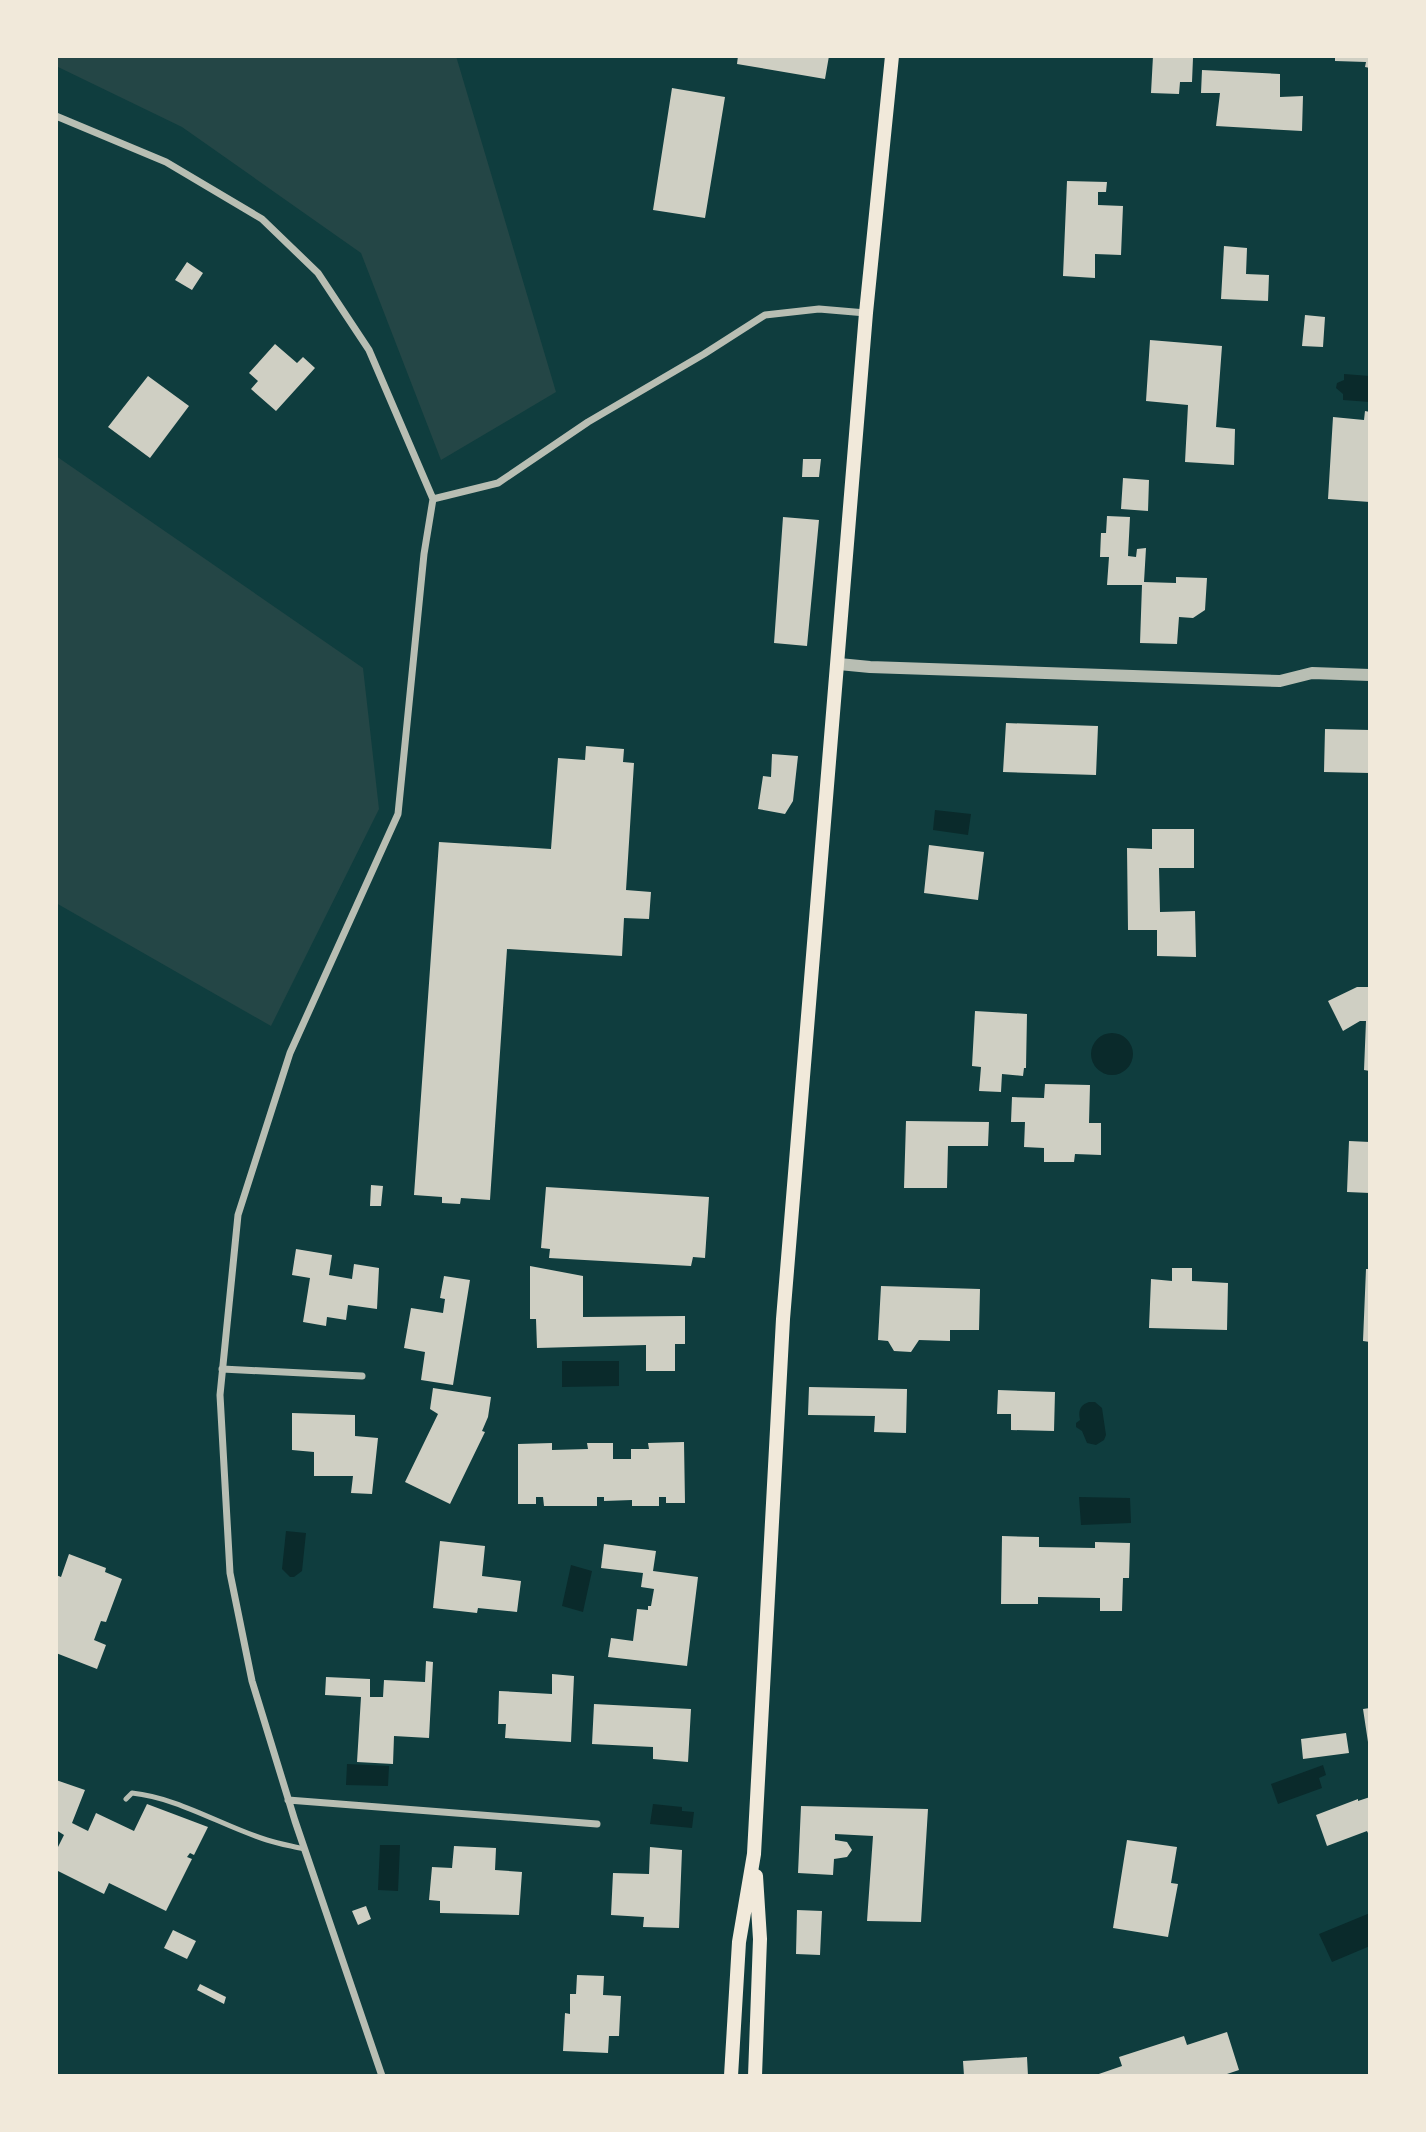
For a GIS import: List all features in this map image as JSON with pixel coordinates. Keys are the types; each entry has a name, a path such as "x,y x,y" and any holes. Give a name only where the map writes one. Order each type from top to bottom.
{"main road":[{"path":"731,2076 739,1942 754,1854 783,1319 866,313 892,56"},
{"path":"754,1854 760,1939 755,2076"}],"street":[{"path":"56,116 166,162 262,219 318,273 369,350 433,499 424,555 398,814 290,1053 238,1215 220,1395 230,1573 252,1681 304,1849 382,2076"},
{"path":"433,499 498,483 588,422 704,355 765,316 819,309 866,313"},
{"path":"838,664 884,668 1280,681 1312,673 1370,675"},
{"path":"222,1369 362,1376"},
{"path":"288,1800 597,1824"}],"lane":[{"path":"126,1799 132,1793 147,1795 267,1840 304,1849"}],"shaded area":[{"path":"56,56 456,56 556,392 441,460 361,253 182,127 56,66"},
{"path":"1344,374 1370,376 1370,402 1343,400 1343,394 1336,388 1337,383 1344,380"},
{"path":"56,456 363,668 379,809 271,1026 56,903"},
{"path":"935,810 971,814 968,835 933,830"},
{"path":"1112,1033 1127,1039 1133,1054 1127,1069 1112,1075 1097,1069 1091,1054 1097,1039"},
{"path":"562,1361 619,1361 619,1386 562,1387"},
{"path":"1089,1402 1095,1402 1102,1408 1106,1435 1104,1440 1096,1445 1087,1443 1082,1431 1076,1427 1080,1420 1080,1409"},
{"path":"1079,1497 1130,1498 1131,1523 1081,1525"},
{"path":"286,1531 306,1533 302,1571 294,1577 290,1577 282,1569"},
{"path":"571,1565 592,1571 583,1612 562,1606"},
{"path":"347,1764 389,1766 388,1786 346,1785"},
{"path":"1323,1765 1326,1775 1319,1778 1322,1788 1278,1804 1271,1784"},
{"path":"653,1804 682,1807 682,1811 694,1812 692,1828 650,1824"},
{"path":"380,1845 400,1845 398,1891 378,1890"},
{"path":"1370,1913 1370,1946 1332,1962 1319,1934"}],"building":[{"path":"738,56 829,56 825,79 737,64"},
{"path":"1153,56 1193,58 1192,82 1180,82 1179,94 1151,93"},
{"path":"1335,56 1370,56 1370,68 1365,67 1366,62 1335,61"},
{"path":"1202,70 1280,74 1280,97 1303,96 1302,131 1216,126 1220,93 1201,93"},
{"path":"672,88 725,97 705,218 653,210"},
{"path":"1067,181 1107,182 1106,192 1098,192 1098,205 1123,206 1121,255 1095,254 1095,278 1063,276"},
{"path":"1224,246 1247,248 1246,274 1269,275 1268,301 1221,299"},
{"path":"187,262 203,273 192,290 175,280"},
{"path":"1305,315 1325,317 1323,347 1302,346"},
{"path":"1150,340 1222,346 1216,427 1235,429 1234,465 1185,462 1188,405 1146,401"},
{"path":"275,344 297,363 303,357 315,368 276,411 251,389 258,381 249,373"},
{"path":"148,376 189,406 150,458 108,427"},
{"path":"1365,411 1370,412 1370,502 1328,499 1333,417 1364,420"},
{"path":"803,459 821,459 819,477 802,477"},
{"path":"1123,478 1149,480 1148,511 1121,509"},
{"path":"1107,516 1130,517 1128,556 1136,557 1137,549 1146,548 1144,582 1176,583 1176,577 1207,578 1205,610 1193,618 1179,617 1177,644 1140,643 1142,585 1107,585 1109,557 1100,557 1101,533 1106,533"},
{"path":"783,517 819,520 807,646 774,643"},
{"path":"1006,723 1098,726 1096,775 1003,772"},
{"path":"1325,729 1370,730 1370,773 1324,772"},
{"path":"586,746 624,749 623,762 634,763 626,890 651,892 649,919 624,918 622,956 507,949 490,1200 461,1198 460,1204 442,1203 442,1197 414,1195 439,842 551,849 558,758 585,760"},
{"path":"772,754 798,756 793,801 785,814 758,809 763,776 771,777"},
{"path":"1152,829 1194,829 1194,868 1159,868 1160,912 1195,911 1196,957 1157,956 1157,930 1128,930 1127,848 1152,849"},
{"path":"929,845 984,852 978,900 924,893"},
{"path":"1357,987 1370,987 1370,1071 1364,1070 1366,1021 1360,1021 1343,1031 1328,1001"},
{"path":"975,1011 1027,1014 1026,1068 1023,1076 1002,1074 1001,1092 979,1091 981,1067 972,1066"},
{"path":"1045,1084 1090,1085 1089,1123 1101,1123 1101,1155 1075,1154 1074,1162 1044,1162 1044,1148 1024,1147 1025,1122 1011,1122 1012,1097 1044,1098"},
{"path":"906,1121 989,1122 988,1146 948,1146 947,1188 904,1188"},
{"path":"1349,1141 1370,1142 1370,1193 1347,1192"},
{"path":"371,1185 383,1186 381,1206 370,1206"},
{"path":"546,1187 709,1197 705,1258 693,1257 691,1266 549,1258 550,1249 541,1248"},
{"path":"296,1249 332,1255 329,1275 352,1279 354,1264 379,1268 377,1309 348,1305 346,1320 327,1317 326,1326 303,1322 310,1278 292,1275"},
{"path":"530,1266 583,1276 583,1317 685,1316 685,1344 675,1344 675,1371 646,1371 646,1345 537,1348 536,1319 530,1319"},
{"path":"1172,1268 1192,1268 1192,1281 1228,1283 1227,1330 1149,1328 1151,1279 1172,1281"},
{"path":"1366,1269 1370,1269 1370,1342 1363,1341"},
{"path":"444,1276 470,1280 453,1385 421,1380 425,1352 404,1348 411,1308 443,1313 445,1299 440,1298"},
{"path":"881,1286 980,1289 979,1330 950,1330 950,1341 919,1340 911,1352 894,1351 888,1341 878,1340"},
{"path":"809,1387 907,1389 906,1433 874,1432 875,1416 808,1415"},
{"path":"433,1388 491,1397 488,1417 482,1431 485,1432 450,1504 405,1482 438,1414 430,1409"},
{"path":"998,1390 1055,1392 1054,1431 1011,1430 1011,1414 997,1414"},
{"path":"292,1413 355,1415 355,1436 378,1438 372,1494 351,1493 353,1476 314,1476 314,1452 292,1450"},
{"path":"684,1442 685,1503 666,1503 666,1497 659,1497 659,1506 632,1506 632,1500 604,1501 604,1497 597,1497 597,1506 544,1506 543,1497 536,1497 536,1504 518,1504 518,1444 552,1443 552,1450 588,1449 587,1443 613,1443 613,1459 631,1459 631,1449 649,1449 648,1443"},
{"path":"1002,1536 1039,1537 1039,1547 1095,1548 1095,1542 1130,1543 1129,1578 1123,1578 1122,1611 1100,1611 1100,1598 1038,1597 1038,1604 1001,1604"},
{"path":"440,1541 485,1546 482,1576 521,1581 517,1612 478,1608 477,1613 433,1608"},
{"path":"604,1544 656,1551 653,1571 698,1577 687,1666 608,1657 611,1638 633,1641 637,1609 648,1610 654,1589 641,1587 643,1573 601,1568"},
{"path":"69,1554 106,1568 105,1572 122,1579 106,1622 101,1621 94,1640 106,1645 97,1669 56,1653 56,1575 61,1577"},
{"path":"426,1661 433,1662 429,1738 394,1736 393,1764 357,1762 361,1697 325,1695 326,1677 370,1679 370,1697 383,1697 384,1680 425,1682"},
{"path":"552,1674 574,1676 571,1742 505,1738 506,1724 498,1724 499,1691 552,1694"},
{"path":"594,1704 691,1709 688,1762 653,1759 653,1747 592,1744"},
{"path":"1370,1708 1370,1742 1368,1742 1363,1709"},
{"path":"1346,1733 1349,1753 1303,1759 1301,1739"},
{"path":"56,1780 85,1790 72,1823 88,1831 96,1813 134,1831 147,1804 208,1827 194,1855 190,1853 187,1857 192,1859 166,1911 109,1883 104,1894 56,1870 56,1851 64,1835 56,1830"},
{"path":"1370,1797 1370,1837 1367,1831 1327,1846 1316,1815"},
{"path":"801,1806 928,1809 921,1922 867,1921 873,1836 835,1834 835,1840 847,1842 852,1850 847,1857 834,1859 833,1875 798,1873"},
{"path":"1127,1840 1177,1847 1171,1883 1178,1884 1168,1937 1113,1928"},
{"path":"454,1846 496,1848 495,1870 522,1872 519,1915 440,1913 440,1901 429,1900 432,1867 452,1868"},
{"path":"650,1847 682,1850 679,1928 643,1927 644,1917 611,1915 613,1873 649,1874"},
{"path":"366,1906 371,1919 358,1925 352,1911"},
{"path":"797,1910 822,1911 820,1955 796,1954"},
{"path":"173,1930 196,1941 187,1959 164,1948"},
{"path":"577,1975 604,1976 603,1995 621,1996 619,2036 609,2036 608,2053 563,2051 565,2013 570,2014 570,1994 576,1994"},
{"path":"200,1984 226,1997 224,2004 197,1990"},
{"path":"1227,2032 1239,2070 1221,2076 1093,2076 1122,2066 1119,2057 1184,2036 1187,2045"},
{"path":"1027,2057 1028,2076 964,2076 963,2061"}]}
